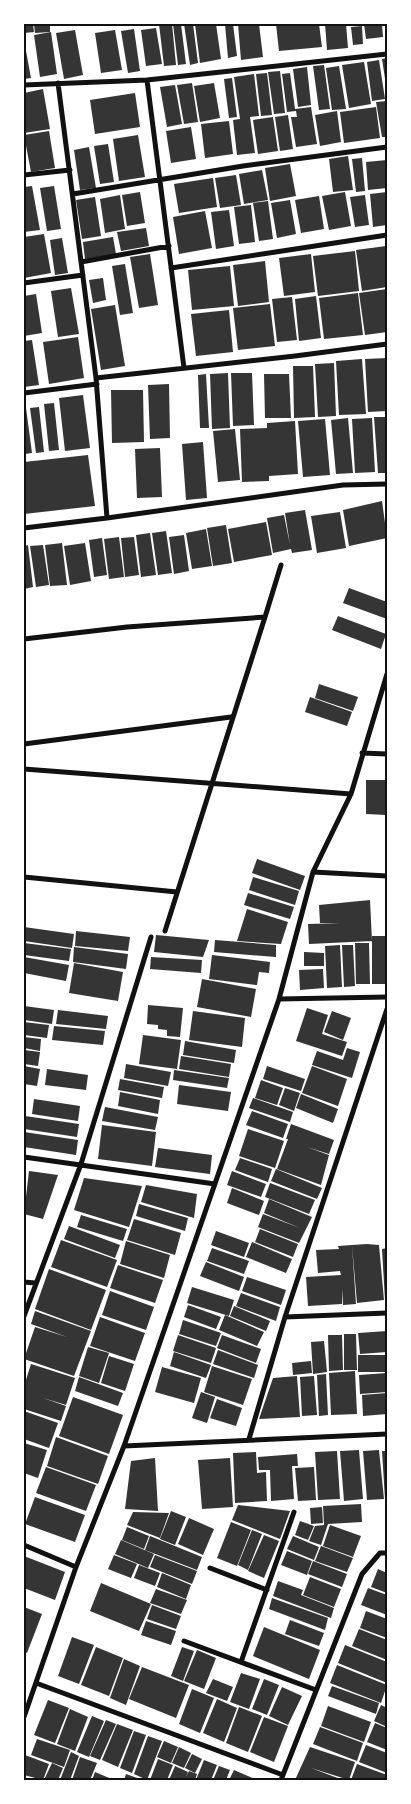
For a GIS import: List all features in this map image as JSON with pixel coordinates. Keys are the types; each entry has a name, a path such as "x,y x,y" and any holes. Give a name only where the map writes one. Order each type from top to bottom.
{"street":[{"path":"24,85 148,80 387,54"},
{"path":"148,80 184,368"},
{"path":"58,83 97,384 107,518"},
{"path":"73,194 243,166 387,147"},
{"path":"24,175 70,170"},
{"path":"171,268 387,235"},
{"path":"82,262 169,246"},
{"path":"24,283 83,275"},
{"path":"96,378 387,344"},
{"path":"24,393 97,384"},
{"path":"24,528 343,485 387,484"},
{"path":"165,931 231,717 281,564"},
{"path":"24,640 126,627 265,617"},
{"path":"24,1717 76,1567 124,1446 279,999 313,872 352,794 362,753 387,674"},
{"path":"24,744 231,717"},
{"path":"362,753 387,754"},
{"path":"24,769 352,794"},
{"path":"313,872 387,876"},
{"path":"24,878 177,892"},
{"path":"24,1316 81,1164 151,937"},
{"path":"279,999 387,997"},
{"path":"248,1439 285,1317 387,1009"},
{"path":"24,1157 215,1184"},
{"path":"24,1282 35,1283"},
{"path":"285,1317 387,1313"},
{"path":"124,1446 387,1434"},
{"path":"241,1662 294,1512"},
{"path":"24,1545 76,1567"},
{"path":"36,1683 282,1778 362,1574 380,1553 387,1553"},
{"path":"210,1568 267,1590"},
{"path":"184,1641 316,1690"}],"building":[{"path":"24,24 33,24 34,32 24,33"},
{"path":"34,24 50,24 50,32 35,33"},
{"path":"159,24 172,24 176,65 164,66"},
{"path":"173,24 181,24 186,64 178,65"},
{"path":"184,24 193,24 198,63 190,65"},
{"path":"195,24 216,24 221,59 200,63"},
{"path":"225,24 233,24 237,56 228,58"},
{"path":"238,24 259,24 263,57 241,60"},
{"path":"276,24 319,24 322,47 279,51"},
{"path":"325,24 346,24 348,48 327,50"},
{"path":"364,24 382,24 383,37 366,39"},
{"path":"362,26 363,44 353,45 351,27"},
{"path":"156,28 162,64 146,66 141,30"},
{"path":"134,29 140,71 128,73 121,31"},
{"path":"75,30 83,75 64,79 56,33"},
{"path":"115,30 122,70 101,73 95,33"},
{"path":"51,32 57,74 40,77 34,35"},
{"path":"24,40 31,78 24,79"},
{"path":"387,58 387,85 386,85 382,59"},
{"path":"379,60 385,99 372,101 367,62"},
{"path":"364,62 371,104 349,108 342,65"},
{"path":"324,65 330,109 319,110 313,66"},
{"path":"339,66 346,109 332,110 326,68"},
{"path":"307,67 311,105 298,107 293,69"},
{"path":"280,71 285,113 274,114 268,72"},
{"path":"267,73 272,115 261,116 256,74"},
{"path":"290,73 295,109 311,107 317,144 296,147 291,117 297,117 296,111 287,112 282,74"},
{"path":"254,74 259,116 250,117 255,153 237,155 233,120 240,119 234,77"},
{"path":"232,78 237,117 229,118 224,79"},
{"path":"192,83 198,122 184,124 177,85"},
{"path":"214,83 220,118 200,122 194,86"},
{"path":"175,85 182,124 167,127 160,87"},
{"path":"43,89 50,129 24,133 24,93"},
{"path":"135,93 140,127 95,134 90,100"},
{"path":"387,101 387,137 382,137 376,102"},
{"path":"376,107 380,138 344,143 340,112"},
{"path":"337,111 341,142 320,146 315,115"},
{"path":"288,115 293,149 280,151 275,117"},
{"path":"273,117 278,151 258,154 253,120"},
{"path":"229,121 233,154 205,158 201,124"},
{"path":"191,127 196,159 171,163 166,131"},
{"path":"49,131 55,168 31,172 24,135"},
{"path":"138,135 145,177 119,181 113,139"},
{"path":"108,144 114,182 100,184 94,146"},
{"path":"89,147 96,188 80,190 74,150"},
{"path":"348,156 353,190 333,192 329,159"},
{"path":"362,158 365,191 356,192 352,159"},
{"path":"387,160 387,188 368,190 366,162"},
{"path":"290,164 296,196 270,201 265,168"},
{"path":"262,170 268,200 244,204 239,174"},
{"path":"236,175 241,205 220,208 215,178"},
{"path":"213,178 217,207 179,213 174,184"},
{"path":"32,186 40,230 24,232 24,187"},
{"path":"54,186 61,229 47,231 40,188"},
{"path":"140,192 145,223 127,226 122,195"},
{"path":"345,192 351,226 329,230 322,196"},
{"path":"387,192 387,225 373,227 370,194"},
{"path":"120,195 125,229 105,233 100,199"},
{"path":"365,195 369,225 355,227 350,197"},
{"path":"319,196 324,229 301,233 295,200"},
{"path":"95,197 101,236 82,239 76,200"},
{"path":"290,200 296,234 277,238 271,203"},
{"path":"268,201 273,239 259,241 253,203"},
{"path":"251,205 255,242 239,244 234,207"},
{"path":"229,210 234,246 216,249 211,212"},
{"path":"205,211 212,248 179,254 173,217"},
{"path":"146,228 149,246 121,251 117,232"},
{"path":"44,234 51,273 24,278 24,237"},
{"path":"113,237 116,254 85,259 83,242"},
{"path":"62,238 68,273 55,275 50,240"},
{"path":"386,246 387,287 362,291 356,250"},
{"path":"355,251 359,291 318,296 313,256"},
{"path":"150,254 158,305 139,308 130,257"},
{"path":"311,254 315,292 284,296 279,258"},
{"path":"265,261 269,302 238,306 233,265"},
{"path":"125,264 133,313 120,315 112,266"},
{"path":"230,266 234,306 192,310 188,270"},
{"path":"103,278 106,300 93,303 89,280"},
{"path":"71,288 79,334 58,337 51,291"},
{"path":"387,289 387,332 365,335 359,293"},
{"path":"358,293 363,335 324,339 319,298"},
{"path":"36,294 42,333 24,336 24,296"},
{"path":"316,296 321,338 299,341 295,299"},
{"path":"292,297 297,340 277,342 272,299"},
{"path":"270,304 275,346 238,350 233,308"},
{"path":"115,305 125,366 101,370 91,309"},
{"path":"229,310 233,352 196,356 191,314"},
{"path":"78,337 84,378 49,384 43,342"},
{"path":"32,340 39,385 24,387 24,341"},
{"path":"387,358 387,411 368,412 365,359"},
{"path":"362,359 366,414 339,415 336,361"},
{"path":"334,363 336,416 318,417 315,364"},
{"path":"293,366 313,366 315,417 294,418"},
{"path":"228,373 230,428 212,429 210,374"},
{"path":"231,373 252,373 254,425 233,426"},
{"path":"206,374 209,428 200,428 198,375"},
{"path":"264,374 289,374 291,418 265,418"},
{"path":"169,384 170,438 150,439 148,385"},
{"path":"111,390 143,390 144,442 112,443"},
{"path":"83,395 90,448 65,451 59,398"},
{"path":"54,403 59,450 49,451 44,404"},
{"path":"39,407 44,452 36,453 30,408"},
{"path":"24,408 26,408 32,453 25,454"},
{"path":"374,417 387,417 387,473 378,473"},
{"path":"348,418 353,473 336,474 331,420"},
{"path":"372,418 375,472 355,473 352,419"},
{"path":"325,419 330,475 303,477 298,421"},
{"path":"295,421 298,474 269,476 269,481 242,482 240,429 267,428 267,423"},
{"path":"235,429 240,480 218,482 213,431"},
{"path":"203,442 207,498 186,500 182,444"},
{"path":"160,448 162,497 137,498 135,449"},
{"path":"88,455 95,506 24,514 24,462"},
{"path":"382,501 387,538 349,546 343,510"},
{"path":"305,510 312,550 292,553 291,549 273,553 267,518 284,515 290,545 285,513"},
{"path":"340,512 346,548 317,553 311,516"},
{"path":"266,522 272,555 234,562 228,529"},
{"path":"226,525 232,563 213,566 207,528"},
{"path":"206,529 212,566 192,569 186,533"},
{"path":"166,531 172,573 158,575 152,533"},
{"path":"150,533 156,575 141,577 136,535"},
{"path":"184,535 189,571 174,574 169,537"},
{"path":"119,537 124,577 109,579 104,539"},
{"path":"134,537 139,575 125,577 121,538"},
{"path":"102,538 107,575 94,577 89,540"},
{"path":"62,543 67,585 50,586 45,545"},
{"path":"85,543 91,581 70,585 64,546"},
{"path":"28,545 33,587 24,589 24,546"},
{"path":"43,545 49,585 36,587 30,546"},
{"path":"349,588 387,602 387,619 343,603"},
{"path":"338,616 386,634 381,649 332,630"},
{"path":"319,684 358,697 353,711 315,698"},
{"path":"310,697 352,712 347,726 305,712"},
{"path":"366,780 387,780 386,815 366,814"},
{"path":"257,859 305,876 300,890 252,873"},
{"path":"253,877 299,891 295,905 249,890"},
{"path":"248,893 294,907 290,919 244,905"},
{"path":"370,900 372,941 309,944 308,924 341,923 320,923 319,905"},
{"path":"247,909 288,922 281,944 237,941"},
{"path":"24,927 74,934 72,948 24,941"},
{"path":"76,931 130,937 128,951 75,946"},
{"path":"387,934 387,960 385,946 385,984 372,984 372,936 385,936"},
{"path":"156,935 209,940 203,957 154,952"},
{"path":"215,940 276,945 276,957 214,952"},
{"path":"24,943 71,949 69,961 24,955"},
{"path":"355,943 369,943 370,984 356,984"},
{"path":"340,945 342,987 327,988 325,946"},
{"path":"342,945 353,945 355,986 344,987"},
{"path":"74,947 128,954 126,969 73,962"},
{"path":"304,952 324,953 324,966 304,966"},
{"path":"212,955 270,962 269,973 259,972 257,985 209,979"},
{"path":"24,957 69,965 66,981 24,973"},
{"path":"151,957 202,960 201,973 150,969"},
{"path":"74,963 123,972 118,1001 69,993"},
{"path":"323,969 324,988 300,990 299,970"},
{"path":"202,979 256,989 251,1017 197,1007"},
{"path":"148,1005 183,1008 180,1037 167,1036 167,1030 158,1029 158,1025 147,1024"},
{"path":"24,1006 54,1010 52,1024 24,1020"},
{"path":"307,1008 328,1015 322,1034 347,1042 342,1056 296,1041"},
{"path":"58,1010 108,1016 106,1029 56,1024"},
{"path":"193,1011 245,1018 242,1047 189,1040"},
{"path":"332,1011 351,1018 343,1040 324,1032"},
{"path":"24,1022 49,1025 47,1038 24,1035"},
{"path":"54,1026 105,1031 103,1045 52,1040"},
{"path":"143,1035 181,1040 177,1069 139,1064"},
{"path":"24,1037 41,1039 40,1051 24,1048"},
{"path":"185,1041 236,1050 234,1063 183,1055"},
{"path":"347,1048 360,1052 352,1078 312,1065 317,1051 343,1060"},
{"path":"24,1050 40,1052 38,1066 24,1064"},
{"path":"181,1056 231,1064 229,1077 179,1069"},
{"path":"126,1064 171,1072 168,1086 124,1078"},
{"path":"24,1066 40,1069 37,1086 24,1084"},
{"path":"267,1066 305,1079 301,1091 263,1079"},
{"path":"312,1066 347,1079 338,1106 302,1093"},
{"path":"47,1069 88,1075 86,1090 45,1085"},
{"path":"174,1070 229,1078 227,1088 173,1080"},
{"path":"120,1079 164,1087 162,1098 118,1090"},
{"path":"261,1080 283,1088 277,1105 255,1098"},
{"path":"179,1085 231,1092 228,1111 177,1104"},
{"path":"285,1088 300,1093 294,1111 279,1105"},
{"path":"120,1092 160,1100 158,1114 118,1106"},
{"path":"301,1094 338,1109 333,1123 296,1108"},
{"path":"253,1098 293,1112 290,1122 249,1108"},
{"path":"34,1099 80,1106 78,1121 32,1114"},
{"path":"105,1107 158,1117 155,1130 102,1121"},
{"path":"252,1111 288,1124 283,1138 246,1125"},
{"path":"25,1116 79,1124 77,1137 24,1129"},
{"path":"291,1124 334,1140 329,1154 307,1147 329,1155 321,1185 277,1169 288,1139 286,1139"},
{"path":"102,1125 156,1132 152,1166 98,1159"},
{"path":"248,1129 284,1141 275,1168 239,1156"},
{"path":"24,1132 78,1140 76,1155 24,1147"},
{"path":"158,1148 212,1155 210,1174 155,1167"},
{"path":"240,1158 272,1169 268,1182 235,1170"},
{"path":"276,1169 322,1188 317,1199 271,1181"},
{"path":"29,1171 58,1175 43,1219 24,1214"},
{"path":"232,1171 266,1184 261,1197 227,1185"},
{"path":"84,1178 142,1186 129,1227 74,1210"},
{"path":"270,1183 315,1200 309,1214 265,1197"},
{"path":"146,1185 197,1194 194,1218 141,1202"},
{"path":"232,1188 264,1201 259,1215 227,1203"},
{"path":"269,1199 312,1217 299,1243 258,1227 263,1214 300,1228 264,1213"},
{"path":"139,1204 188,1218 185,1231 136,1216"},
{"path":"81,1215 127,1229 123,1241 77,1227"},
{"path":"134,1219 181,1233 175,1255 127,1240"},
{"path":"69,1226 120,1245 115,1258 64,1239"},
{"path":"260,1229 298,1244 293,1257 255,1242"},
{"path":"216,1231 249,1243 244,1257 211,1245"},
{"path":"61,1240 117,1260 107,1287 51,1267"},
{"path":"126,1241 170,1255 164,1278 120,1264"},
{"path":"252,1242 292,1259 286,1273 246,1257"},
{"path":"352,1245 379,1245 384,1300 357,1303"},
{"path":"352,1245 356,1304 343,1305 342,1289 342,1304 308,1306 306,1277 341,1275 340,1271 318,1273 316,1250 339,1249 338,1246"},
{"path":"212,1248 249,1261 244,1274 207,1261"},
{"path":"387,1248 387,1300 385,1300 382,1249"},
{"path":"206,1262 244,1277 239,1291 200,1276"},
{"path":"118,1265 163,1280 155,1303 110,1288"},
{"path":"49,1269 106,1290 91,1330 35,1309"},
{"path":"247,1277 286,1290 281,1305 242,1291"},
{"path":"192,1287 234,1300 229,1316 187,1303"},
{"path":"110,1291 154,1307 146,1330 102,1315"},
{"path":"241,1293 280,1307 276,1321 236,1306"},
{"path":"188,1305 221,1317 216,1329 184,1317"},
{"path":"234,1306 270,1321 266,1331 230,1316"},
{"path":"35,1311 91,1331 74,1376 24,1359 35,1327 67,1337 31,1324"},
{"path":"225,1315 264,1332 257,1346 219,1330"},
{"path":"100,1317 145,1333 135,1361 90,1346"},
{"path":"183,1320 221,1333 216,1346 179,1334"},
{"path":"387,1331 387,1352 360,1354 358,1333"},
{"path":"344,1334 356,1334 357,1370 344,1370"},
{"path":"178,1335 216,1348 211,1363 173,1351"},
{"path":"222,1335 261,1349 256,1363 217,1348"},
{"path":"328,1335 342,1335 343,1370 329,1371"},
{"path":"324,1341 327,1372 313,1374 311,1342"},
{"path":"88,1347 109,1353 99,1383 79,1376"},
{"path":"218,1350 258,1365 254,1378 213,1364"},
{"path":"174,1352 211,1365 206,1378 170,1366"},
{"path":"358,1355 387,1355 387,1372 358,1372"},
{"path":"109,1356 134,1364 125,1391 101,1383"},
{"path":"311,1361 312,1373 293,1375 292,1363"},
{"path":"31,1364 75,1378 66,1405 43,1398 66,1406 61,1421 24,1409 24,1386"},
{"path":"212,1366 252,1379 243,1405 204,1392"},
{"path":"162,1367 201,1378 194,1403 155,1392"},
{"path":"355,1371 357,1414 331,1415 329,1373"},
{"path":"387,1373 387,1392 360,1394 359,1375"},
{"path":"326,1374 328,1415 319,1416 317,1375"},
{"path":"297,1376 300,1417 259,1419 273,1378"},
{"path":"314,1376 317,1415 302,1416 300,1377"},
{"path":"79,1377 123,1393 118,1406 75,1391"},
{"path":"201,1392 215,1397 207,1423 192,1418"},
{"path":"387,1393 387,1414 363,1416 362,1395"},
{"path":"73,1397 123,1415 109,1454 59,1436"},
{"path":"217,1399 242,1408 236,1426 210,1418"},
{"path":"24,1411 58,1423 49,1448 24,1439"},
{"path":"56,1437 108,1456 98,1484 47,1466"},
{"path":"24,1443 47,1450 38,1478 24,1473"},
{"path":"359,1450 363,1499 344,1501 340,1451"},
{"path":"379,1450 384,1499 367,1500 363,1451"},
{"path":"337,1451 340,1499 318,1500 315,1452"},
{"path":"382,1451 387,1451 387,1499 385,1499"},
{"path":"256,1452 257,1473 266,1472 267,1501 235,1503 233,1453"},
{"path":"297,1454 298,1466 292,1466 294,1499 271,1501 270,1470 259,1470 258,1457"},
{"path":"155,1458 158,1511 125,1509 131,1461"},
{"path":"230,1458 233,1507 202,1509 198,1460"},
{"path":"46,1467 96,1485 86,1511 36,1493"},
{"path":"314,1467 316,1500 298,1501 295,1468"},
{"path":"35,1497 85,1515 75,1542 25,1524"},
{"path":"361,1504 362,1522 328,1524 321,1545 309,1541 315,1526 324,1525 323,1506"},
{"path":"238,1505 290,1511 280,1539 232,1520"},
{"path":"322,1507 323,1523 311,1524 310,1508"},
{"path":"171,1511 186,1517 175,1545 160,1539"},
{"path":"133,1512 169,1513 160,1538 127,1525"},
{"path":"189,1518 214,1529 203,1555 178,1544"},
{"path":"300,1521 314,1526 308,1540 295,1535"},
{"path":"231,1522 251,1530 237,1566 217,1558"},
{"path":"330,1525 361,1536 353,1557 323,1546"},
{"path":"127,1527 149,1536 144,1549 122,1540"},
{"path":"252,1530 262,1534 248,1570 238,1565"},
{"path":"264,1535 279,1541 264,1578 248,1571"},
{"path":"150,1536 202,1557 197,1570 145,1550"},
{"path":"293,1536 319,1547 314,1560 287,1549"},
{"path":"121,1540 154,1554 148,1568 115,1554"},
{"path":"321,1546 353,1558 347,1572 315,1561"},
{"path":"287,1551 312,1561 307,1575 281,1565"},
{"path":"114,1555 137,1564 131,1578 108,1569"},
{"path":"155,1555 197,1571 192,1584 150,1567"},
{"path":"24,1556 65,1572 55,1600 24,1588"},
{"path":"313,1561 347,1574 342,1587 308,1574"},
{"path":"139,1565 160,1573 155,1586 134,1578"},
{"path":"378,1569 387,1573 387,1593 371,1587"},
{"path":"162,1573 191,1585 186,1599 157,1587"},
{"path":"310,1577 341,1589 334,1607 303,1595"},
{"path":"278,1581 303,1590 301,1595 334,1608 331,1618 273,1596"},
{"path":"101,1583 151,1604 139,1631 90,1611"},
{"path":"368,1588 387,1595 387,1615 361,1605"},
{"path":"156,1589 187,1600 181,1614 150,1603"},
{"path":"272,1598 328,1618 325,1630 269,1609"},
{"path":"152,1605 181,1616 176,1629 147,1619"},
{"path":"24,1607 42,1614 27,1653 24,1652"},
{"path":"366,1611 387,1619 387,1638 360,1628"},
{"path":"290,1620 324,1633 319,1646 285,1634"},
{"path":"146,1621 176,1631 171,1645 141,1635"},
{"path":"264,1627 320,1650 309,1679 253,1656"},
{"path":"359,1629 387,1640 387,1660 352,1646"},
{"path":"72,1637 94,1645 79,1684 58,1676"},
{"path":"345,1645 387,1662 387,1683 338,1663"},
{"path":"96,1647 123,1658 109,1696 81,1685"},
{"path":"182,1647 194,1651 183,1681 171,1676"},
{"path":"197,1650 216,1658 204,1689 184,1681"},
{"path":"124,1659 140,1666 126,1705 110,1698"},
{"path":"337,1665 387,1685 381,1703 330,1683"},
{"path":"142,1667 189,1685 176,1718 129,1699"},
{"path":"241,1673 260,1679 249,1709 230,1702"},
{"path":"213,1679 233,1687 227,1701 206,1693"},
{"path":"264,1679 279,1685 267,1715 252,1709"},
{"path":"332,1686 379,1703 376,1714 328,1696"},
{"path":"282,1687 302,1696 288,1725 269,1716"},
{"path":"192,1689 214,1698 200,1733 179,1724"},
{"path":"217,1699 237,1708 224,1742 203,1733"},
{"path":"48,1700 69,1708 55,1743 34,1735"},
{"path":"381,1705 387,1708 387,1727 374,1721"},
{"path":"328,1706 371,1722 364,1742 321,1726"},
{"path":"239,1707 262,1716 248,1752 226,1743"},
{"path":"70,1709 88,1717 75,1751 57,1744"},
{"path":"92,1716 104,1721 89,1757 77,1752"},
{"path":"264,1717 288,1726 274,1762 250,1752"},
{"path":"106,1720 116,1724 100,1760 90,1756"},
{"path":"375,1723 387,1728 387,1750 367,1742"},
{"path":"117,1724 133,1730 118,1767 102,1760"},
{"path":"320,1727 363,1743 357,1761 313,1744"},
{"path":"134,1731 146,1735 132,1773 120,1768"},
{"path":"148,1736 162,1741 147,1780 134,1774"},
{"path":"37,1739 70,1750 64,1767 31,1755"},
{"path":"164,1741 178,1747 171,1763 157,1757"},
{"path":"366,1745 387,1753 387,1773 359,1762"},
{"path":"179,1747 191,1753 184,1768 172,1763"},
{"path":"310,1747 355,1762 349,1780 311,1768 343,1780 295,1780"},
{"path":"71,1752 79,1756 70,1780 60,1780"},
{"path":"192,1754 202,1759 195,1773 185,1768"},
{"path":"25,1755 49,1764 43,1780 24,1775"},
{"path":"80,1757 97,1763 90,1780 72,1780"},
{"path":"158,1759 173,1765 167,1780 150,1780"},
{"path":"204,1760 217,1765 211,1780 196,1780"},
{"path":"52,1763 63,1768 58,1780 44,1780"},
{"path":"357,1764 387,1775 387,1780 351,1780"},
{"path":"175,1766 188,1772 186,1777 189,1771 197,1774 195,1780 169,1780"},
{"path":"219,1766 230,1770 226,1780 213,1780"},
{"path":"234,1770 257,1780 229,1780"},
{"path":"95,1772 114,1780 92,1780"},
{"path":"126,1774 143,1780 124,1780"}]}
